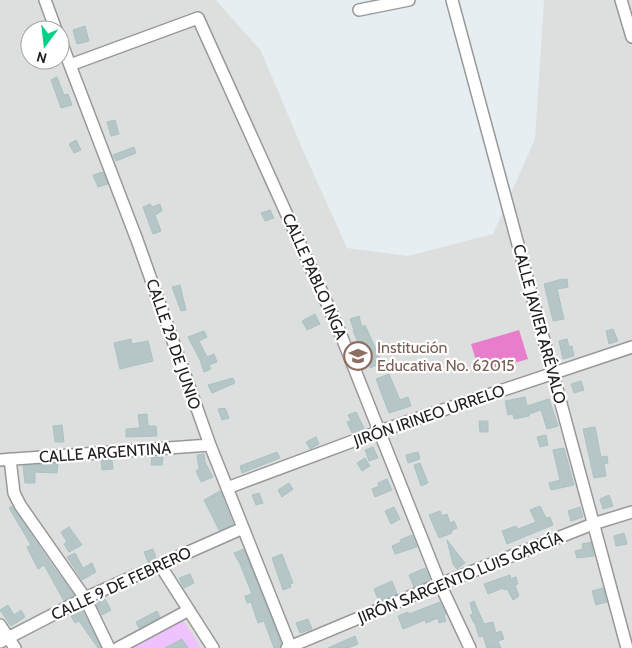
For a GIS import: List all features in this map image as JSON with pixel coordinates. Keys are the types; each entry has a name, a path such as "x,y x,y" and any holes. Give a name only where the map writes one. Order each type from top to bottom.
{"street":[{"path":"45,0 52,20"},
{"path":"359,10 409,0"},
{"name":"CALLE JAVIER ARÉVALO","path":"452,0 627,648"},
{"path":"621,0 632,37"},
{"name":"CALLE PABLO INGA","path":"70,65 198,18 339,330 440,584 470,648"},
{"name":"CALLE 29 DE JUNIO","path":"70,65 138,240 210,445 290,647"},
{"name":"JIRÓN IRINEO URRELO","path":"227,488 380,431 632,347"},
{"name":"CALLE ARGENTINA","path":"5,460 210,445"},
{"path":"5,460 14,493 20,505 85,598 109,648"},
{"name":"JIRÓN SARGENTO LUIS GARCÍA","path":"290,647 440,584 593,524 632,512"},
{"name":"CALLE 9 DE FEBRERO","path":"4,639 85,598 243,528"},
{"path":"160,565 213,648"},
{"path":"118,648 189,610"},
{"path":"0,625 4,639 15,648"}],"shaded area":[{"path":"0,0 216,0 261,51 347,248 408,256 493,234 535,139 544,0 632,0 632,648 0,648"},
{"path":"519,330 528,359 480,373 471,344"},
{"path":"182,619 201,648 130,648"}],"building":[{"path":"85,26 89,41 77,44 73,30"},
{"path":"57,77 64,95 68,94 72,105 61,108 51,80"},
{"path":"115,120 119,134 111,136 107,122"},
{"path":"76,140 81,150 74,153 69,144"},
{"path":"134,147 136,153 116,161 113,155"},
{"path":"103,172 108,184 98,187 93,175"},
{"path":"150,204 152,207 160,204 162,211 155,215 161,231 153,234 143,207"},
{"path":"270,210 274,218 265,221 261,213"},
{"path":"567,279 568,287 557,289 564,319 553,321 544,284"},
{"path":"180,285 186,310 181,311 172,287"},
{"path":"315,314 320,324 307,330 302,321"},
{"path":"359,316 362,327 365,325 382,363 370,368 353,331 350,319"},
{"path":"613,329 618,341 609,344 606,331"},
{"path":"204,331 207,337 199,341 207,357 214,354 217,362 209,365 211,369 204,372 188,337"},
{"path":"131,339 132,344 148,341 153,361 120,369 114,343"},
{"path":"567,339 569,347 572,346 574,356 563,359 559,341"},
{"path":"389,374 400,400 408,397 411,406 389,413 376,379"},
{"path":"233,378 235,383 212,393 208,385"},
{"path":"581,381 584,390 574,393 571,384"},
{"path":"525,397 527,406 549,399 558,426 547,429 541,410 529,414 529,416 514,419 513,414 508,415 505,401"},
{"path":"225,408 229,418 222,420 218,409"},
{"path":"356,412 364,428 352,433 347,422 351,421 348,415"},
{"path":"147,414 148,426 156,426 157,436 126,437 126,429 140,428 138,415"},
{"path":"479,421 488,421 488,432 480,432"},
{"path":"62,425 64,442 55,442 53,426"},
{"path":"595,427 601,457 607,456 608,463 604,464 606,476 594,478 583,429"},
{"path":"546,435 548,445 540,447 537,437"},
{"path":"316,437 319,444 310,449 306,442"},
{"path":"373,447 378,458 369,461 365,450"},
{"path":"564,448 574,485 551,490 549,483 560,480 553,450"},
{"path":"277,452 280,458 242,473 240,466"},
{"path":"418,452 420,459 408,463 406,455"},
{"path":"204,454 205,462 213,477 201,482 196,471 199,469 197,455"},
{"path":"152,457 163,457 162,465 151,465"},
{"path":"365,458 370,466 362,471 357,463"},
{"path":"101,460 112,460 113,469 102,470"},
{"path":"58,463 57,473 35,472 35,483 25,483 23,466"},
{"path":"420,463 428,483 421,486 414,465"},
{"path":"387,479 392,490 375,497 372,489 379,486 378,483"},
{"path":"289,483 293,489 282,497 278,490"},
{"path":"220,491 233,524 219,530 204,500"},
{"path":"259,493 263,503 256,505 252,495"},
{"path":"609,495 613,506 603,509 600,499"},
{"path":"12,506 74,595 64,601 44,565 38,569 27,547 31,545 9,508"},
{"path":"540,506 546,518 550,517 553,525 507,544 502,531 516,526 518,529 536,522 530,510"},
{"path":"394,507 400,519 391,524 385,511"},
{"path":"580,507 583,517 571,521 568,511"},
{"path":"440,511 442,516 447,514 450,523 454,521 457,528 451,531 452,533 439,538 429,515"},
{"path":"69,527 82,545 69,552 64,544 67,542 61,532"},
{"path":"624,533 627,544 616,546 614,536"},
{"path":"412,535 417,547 395,554 392,546"},
{"path":"447,540 465,563 457,569 453,564"},
{"path":"591,542 594,556 577,558 575,551 583,549 582,544"},
{"path":"153,549 156,558 148,562 144,552"},
{"path":"244,549 281,643 280,648 274,648 264,621 258,623 251,602 247,603 245,596 252,594 234,553"},
{"path":"75,553 83,568 92,563 96,572 82,580 67,557"},
{"path":"282,554 293,583 290,584 291,587 283,590 272,558"},
{"path":"425,568 430,580 414,587 409,575"},
{"path":"190,574 194,583 184,588 179,578"},
{"path":"510,575 511,579 516,577 518,584 515,585 519,596 513,600 507,589 504,590 503,588 488,594 484,584"},
{"path":"392,581 397,594 379,601 374,589"},
{"path":"603,588 607,602 596,605 592,591"},
{"path":"105,599 111,610 102,615 96,604"},
{"path":"474,601 484,624 493,622 496,633 501,631 504,639 498,641 501,648 487,648 483,636 479,637 475,623 470,615 473,614 470,603"},
{"path":"440,602 446,614 444,615 446,621 439,623 438,618 426,623 425,620 403,629 398,616 408,612 409,614"},
{"path":"8,605 14,615 21,610 25,617 11,626 0,610"},
{"path":"82,610 101,648 98,648 79,621 75,623 71,616"},
{"path":"157,611 160,617 139,628 136,622"},
{"path":"308,619 312,629 300,633 296,623"},
{"path":"355,636 358,644 348,648 328,648"},
{"path":"182,639 188,648 165,648"}],"place":[{"name":"Institución Educativa No. 62015","path":"358,356"}]}
